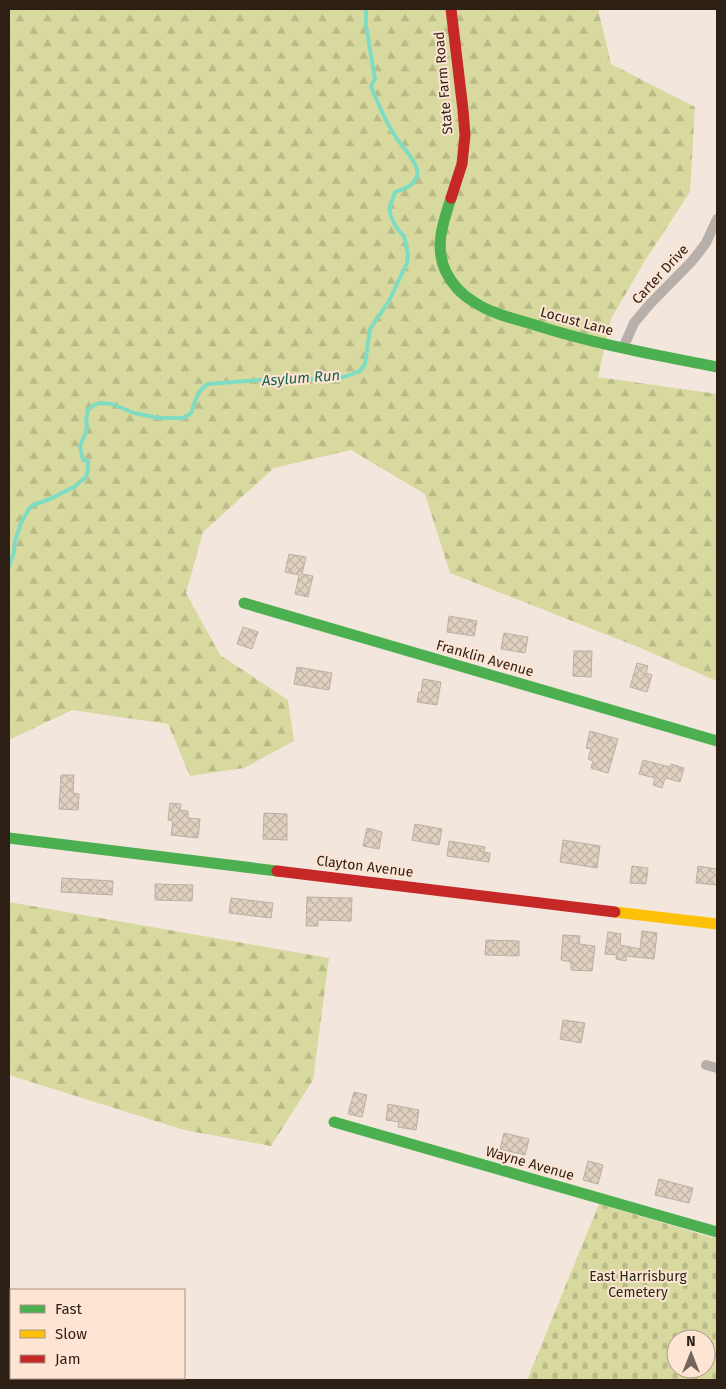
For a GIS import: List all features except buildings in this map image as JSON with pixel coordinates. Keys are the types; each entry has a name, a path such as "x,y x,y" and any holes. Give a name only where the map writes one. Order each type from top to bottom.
{"street":[{"name":"State Farm Road","path":"445,271 440,251 442,230 464,153 464,120 451,9"},
{"name":"Carter Drive","path":"622,348 634,323 693,260 706,243 717,219"},
{"name":"Locust Lane","path":"445,271 456,287 469,299 491,310 550,330 622,348 717,367"},
{"name":"Franklin Avenue","path":"244,603 717,741"},
{"name":"Clayton Avenue","path":"9,838 717,924"},
{"path":"706,1065 717,1068"},
{"name":"Wayne Avenue","path":"334,1122 717,1232"}],"green space":[{"path":"9,9 598,9 611,64 695,107 690,192 644,262 611,319 598,377 717,394 717,681 638,647 450,573 425,494 351,450 274,468 203,532 186,593 220,655 288,700 294,741 244,768 190,776 168,724 72,710 9,740"},
{"path":"9,902 329,958 313,1080 271,1146 184,1130 9,1075"},
{"name":"East Harrisburg Cemetery","path":"599,1204 717,1239 717,1380 527,1380"}],"waterway":[{"name":"Asylum Run","path":"9,566 21,523 29,509 33,505 74,487 86,477 88,461 83,460 80,446 86,432 88,410 92,406 99,403 112,404 134,413 159,418 184,418 191,413 199,393 208,384 285,378 344,377 360,371 365,364 370,329 389,301 407,263 408,254 404,236 392,219 390,212 391,204 395,192 411,185 417,174 413,161 386,120 371,86 375,79 366,26 366,9"}],"traffic: fast":[{"path":"451,198 441,235 442,263 454,285 474,302 504,316 557,332 625,349 717,367"},
{"path":"244,603 717,741"},
{"path":"9,838 277,871"},
{"path":"334,1122 717,1232"}],"traffic: slow":[{"path":"615,912 717,924"}],"traffic: jam":[{"path":"451,9 465,135 462,164 451,198"},
{"path":"277,871 615,912"}]}
